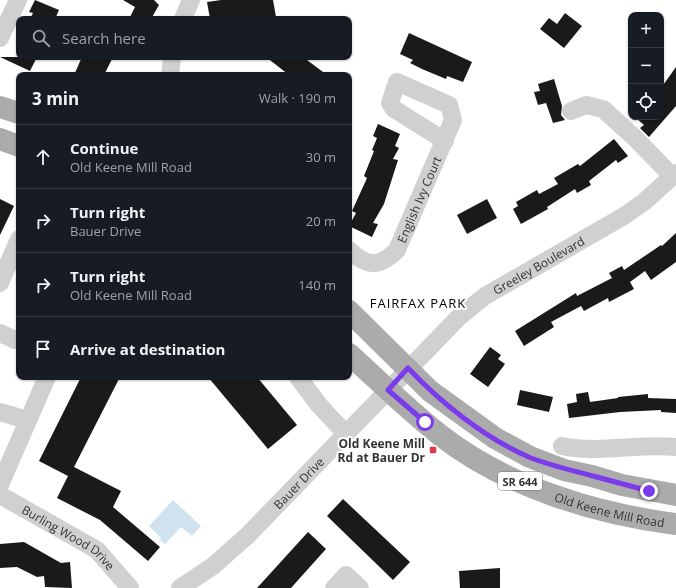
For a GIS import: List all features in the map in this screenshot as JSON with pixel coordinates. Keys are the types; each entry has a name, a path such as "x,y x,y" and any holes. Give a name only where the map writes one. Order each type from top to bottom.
{"main road":[{"path":"0,106 16,112"},
{"path":"0,139 16,145"},
{"name":"SR 644","path":"352,314 430,391 495,438 530,457 564,470 592,476 622,485 676,495"},
{"name":"Old Keene Mill Road","path":"352,357 441,436 474,458 518,481 583,506 646,520 676,524"}],"street":[{"path":"0,38 18,0"},
{"path":"184,16 192,0"},
{"path":"170,72 172,60"},
{"path":"571,111 586,106 603,109 674,175"},
{"name":"English Ivy Court","path":"352,253 358,258 370,264 382,262 397,250 444,141"},
{"name":"Greeley Boulevard","path":"408,368 459,317 485,296 624,216 644,202 674,175"},
{"path":"0,283 16,245"},
{"name":"Bauer Drive","path":"180,588 213,566 246,536 408,368"},
{"path":"0,485 46,380"},
{"path":"300,380 319,405 345,433"},
{"path":"0,412 27,420"},
{"path":"562,446 583,449 632,446 676,447"},
{"name":"Burling Wood Drive","path":"0,495 97,550 130,588"},
{"path":"334,588 346,575 360,588"}],"water":[{"path":"173,500 201,526 192,536 181,527 165,544 149,526"}],"building":[{"path":"35,0 59,10 56,16 32,16 33,13 29,12"},
{"path":"123,0 154,0 159,5 153,16 130,16 135,7"},
{"path":"221,0 273,0 276,16 209,16 207,2"},
{"path":"565,13 582,26 564,48 540,29 549,18 557,24"},
{"path":"409,33 472,62 463,82 447,76 446,79 422,69 410,63 413,60 400,54"},
{"path":"0,57 16,57 16,60 36,60 30,71"},
{"path":"81,60 112,60 106,72 75,72"},
{"path":"270,60 307,60 323,72 285,72"},
{"path":"676,67 676,106 664,120 664,84"},
{"path":"554,79 562,106 561,115 565,120 553,123 546,103 538,105 534,92 540,91 538,84"},
{"path":"638,120 664,120 649,137 640,128 644,125"},
{"path":"378,124 400,134 395,146 399,148 393,159 398,160 384,204 373,223 378,224 372,237 352,227 352,220 356,213 352,211 367,178 364,176 374,151 372,150 377,138 373,136"},
{"path":"614,139 628,156 618,163 616,160 589,181 591,185 577,193 575,189 547,207 548,209 521,224 513,209 518,206 516,202 537,190 539,194 558,184 554,178 578,164 580,166"},
{"path":"0,199 14,206 0,235"},
{"path":"487,199 497,218 467,234 457,215"},
{"path":"676,233 676,262 651,280 645,271 630,282 634,289 609,302 608,298 584,311 581,306 551,322 554,327 524,346 515,331 576,293 577,296 612,278 609,273 622,266 624,270 661,245 662,246"},
{"path":"490,347 501,355 498,359 505,364 488,387 470,374"},
{"path":"80,380 118,380 74,467 121,491 113,507 160,547 148,561 100,520 57,498 68,476 39,461"},
{"path":"210,380 260,380 297,425 268,449"},
{"path":"520,390 553,397 549,412 517,405"},
{"path":"588,392 590,402 648,394 648,398 676,399 676,413 661,412 661,410 620,412 569,418 567,404 577,402 576,394"},
{"path":"343,499 410,562 393,580 327,516"},
{"path":"308,532 326,549 291,588 257,588"},
{"path":"24,542 61,563 70,562 72,588 45,587 44,576 37,577 17,567 0,568 0,544"},
{"path":"500,568 500,588 460,588 459,571"}],"place":[{"name":"Old Keene Mill Rd at Bauer Dr","path":"433,450"}],"district":[{"name":"FAIRFAX PARK","path":"418,303"}],"route":[{"path":"425,422 388,390 408,368 430,391 446,403 495,438 530,457 564,470 649,491"}]}
